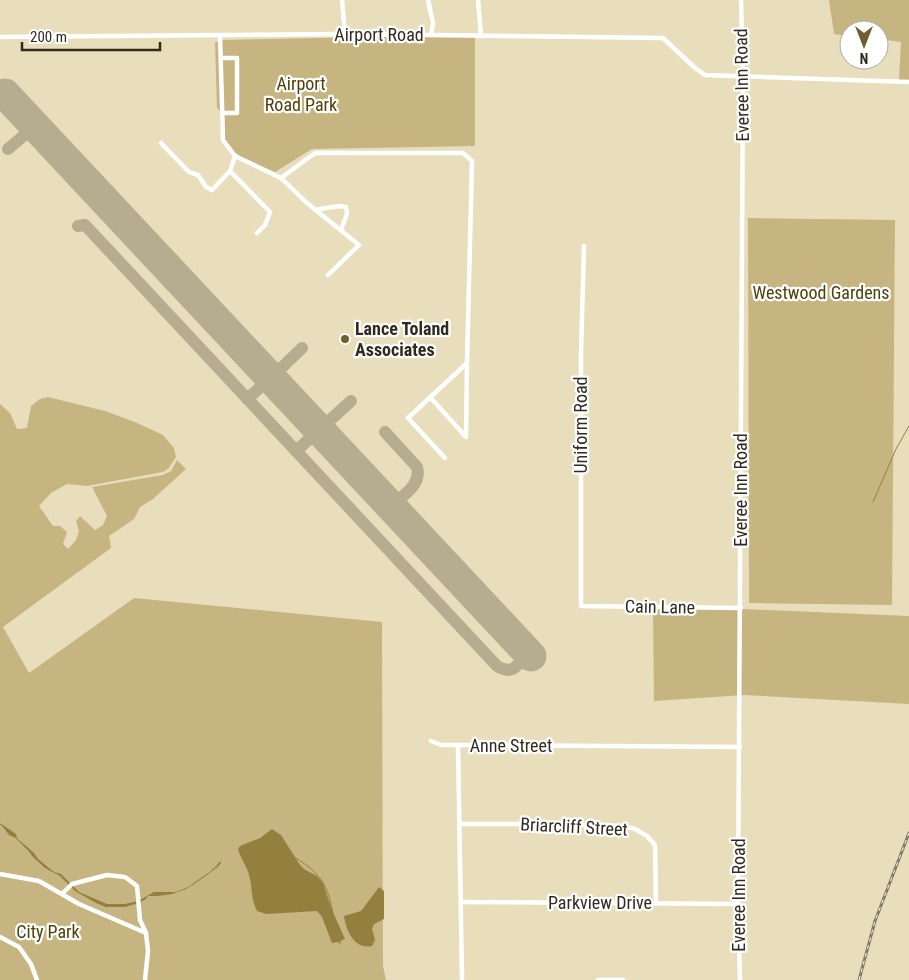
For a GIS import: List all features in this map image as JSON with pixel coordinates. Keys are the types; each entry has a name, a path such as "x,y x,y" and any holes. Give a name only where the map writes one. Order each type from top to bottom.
{"street":[{"path":"342,0 345,34"},
{"path":"428,0 433,23 431,35"},
{"path":"478,0 481,36"},
{"name":"Everee Inn Road","path":"740,980 738,904 743,77 741,0"},
{"name":"Airport Road","path":"0,37 345,34 663,38 695,68 706,75 909,82"},
{"path":"220,36 223,140 235,156 281,178 315,210 359,244 328,275"},
{"path":"221,58 237,58 237,113 222,113"},
{"path":"161,143 189,172 198,175 206,186 212,190 230,171 235,156"},
{"path":"281,178 315,153 463,152 472,161 466,437 430,397"},
{"path":"230,171 270,212 265,225 257,233"},
{"path":"315,210 338,206 346,207 347,214 340,230"},
{"name":"Uniform Road","path":"581,604 581,353 584,246"},
{"path":"445,458 408,418 467,362"},
{"name":"Cain Lane","path":"581,604 581,606 741,608"},
{"path":"431,741 440,745 458,745"},
{"name":"Anne Street","path":"462,980 458,745 740,747"},
{"name":"Briarcliff Street","path":"459,824 622,826 636,829 647,836 655,845 656,903"},
{"path":"0,874 40,881 79,904 146,933"},
{"path":"62,894 72,884 108,875 125,877 137,886 140,920 146,933 148,951 144,980"},
{"name":"Parkview Drive","path":"461,902 738,904"},
{"path":"0,937 19,946 31,964 37,980"},
{"path":"598,980 623,980"}],"green space":[{"path":"829,0 909,0 909,81 899,80 901,42 889,40 889,20 839,20 839,35 834,34"},
{"name":"Airport Road Park","path":"475,35 475,146 312,149 275,172 243,158 227,145 223,138 220,111 217,108 215,42 220,42 220,40"},
{"name":"Westwood Gardens","path":"748,218 895,220 892,605 749,603"},
{"name":"City Park","path":"48,397 105,411 163,435 174,448 176,457 169,468 163,472 87,486 67,484 51,493 39,506 53,526 60,526 67,532 63,544 68,549 76,540 79,531 76,521 80,516 95,530 103,525 107,516 92,487 163,475 171,471 177,460 186,469 153,499 140,507 134,519 109,536 111,548 3,627 29,673 134,598 382,622 383,966 386,980 0,980 0,404 10,413 17,429 27,428 31,406 40,399"},
{"path":"653,608 742,609 909,616 909,704 744,695 654,701"}],"shaded area":[{"path":"0,823 16,834 17,838 34,853 38,859 54,872 61,874 79,892 107,904 125,904 138,901 154,892 176,892 188,887 216,868 219,862 221,863 217,868 186,889 172,894 148,896 139,903 125,907 106,907 75,891 60,876 45,868 18,839 9,835"},
{"path":"272,829 281,835 300,865 317,876 323,883 345,939 340,941 341,945 338,942 332,943 322,917 317,911 266,914 257,911 253,901 248,872 238,849 240,846 260,838"},
{"path":"379,887 384,891 384,919 374,924 372,929 375,940 372,946 360,945 349,933 344,916 361,911"}],"waterway":[{"path":"873,502 896,449 909,426"},
{"path":"0,824 4,827"},
{"path":"16,838 27,849"},
{"path":"296,858 312,869 322,881 329,895 333,914"},
{"path":"212,870 221,862"},
{"path":"192,885 209,873"}],"taxiway":[{"path":"0,100 5,94"},
{"path":"8,149 35,126"},
{"path":"78,226 85,225 497,666 507,670 515,668 526,651"},
{"path":"247,399 302,348"},
{"path":"296,451 351,401"},
{"path":"385,432 417,467 418,473 417,479 410,489 391,506"}],"runway":[{"path":"5,94 531,656"}],"railway":[{"path":"859,980 875,921 909,833"}],"place":[{"name":"Lance Toland Associates","path":"345,339"}]}
